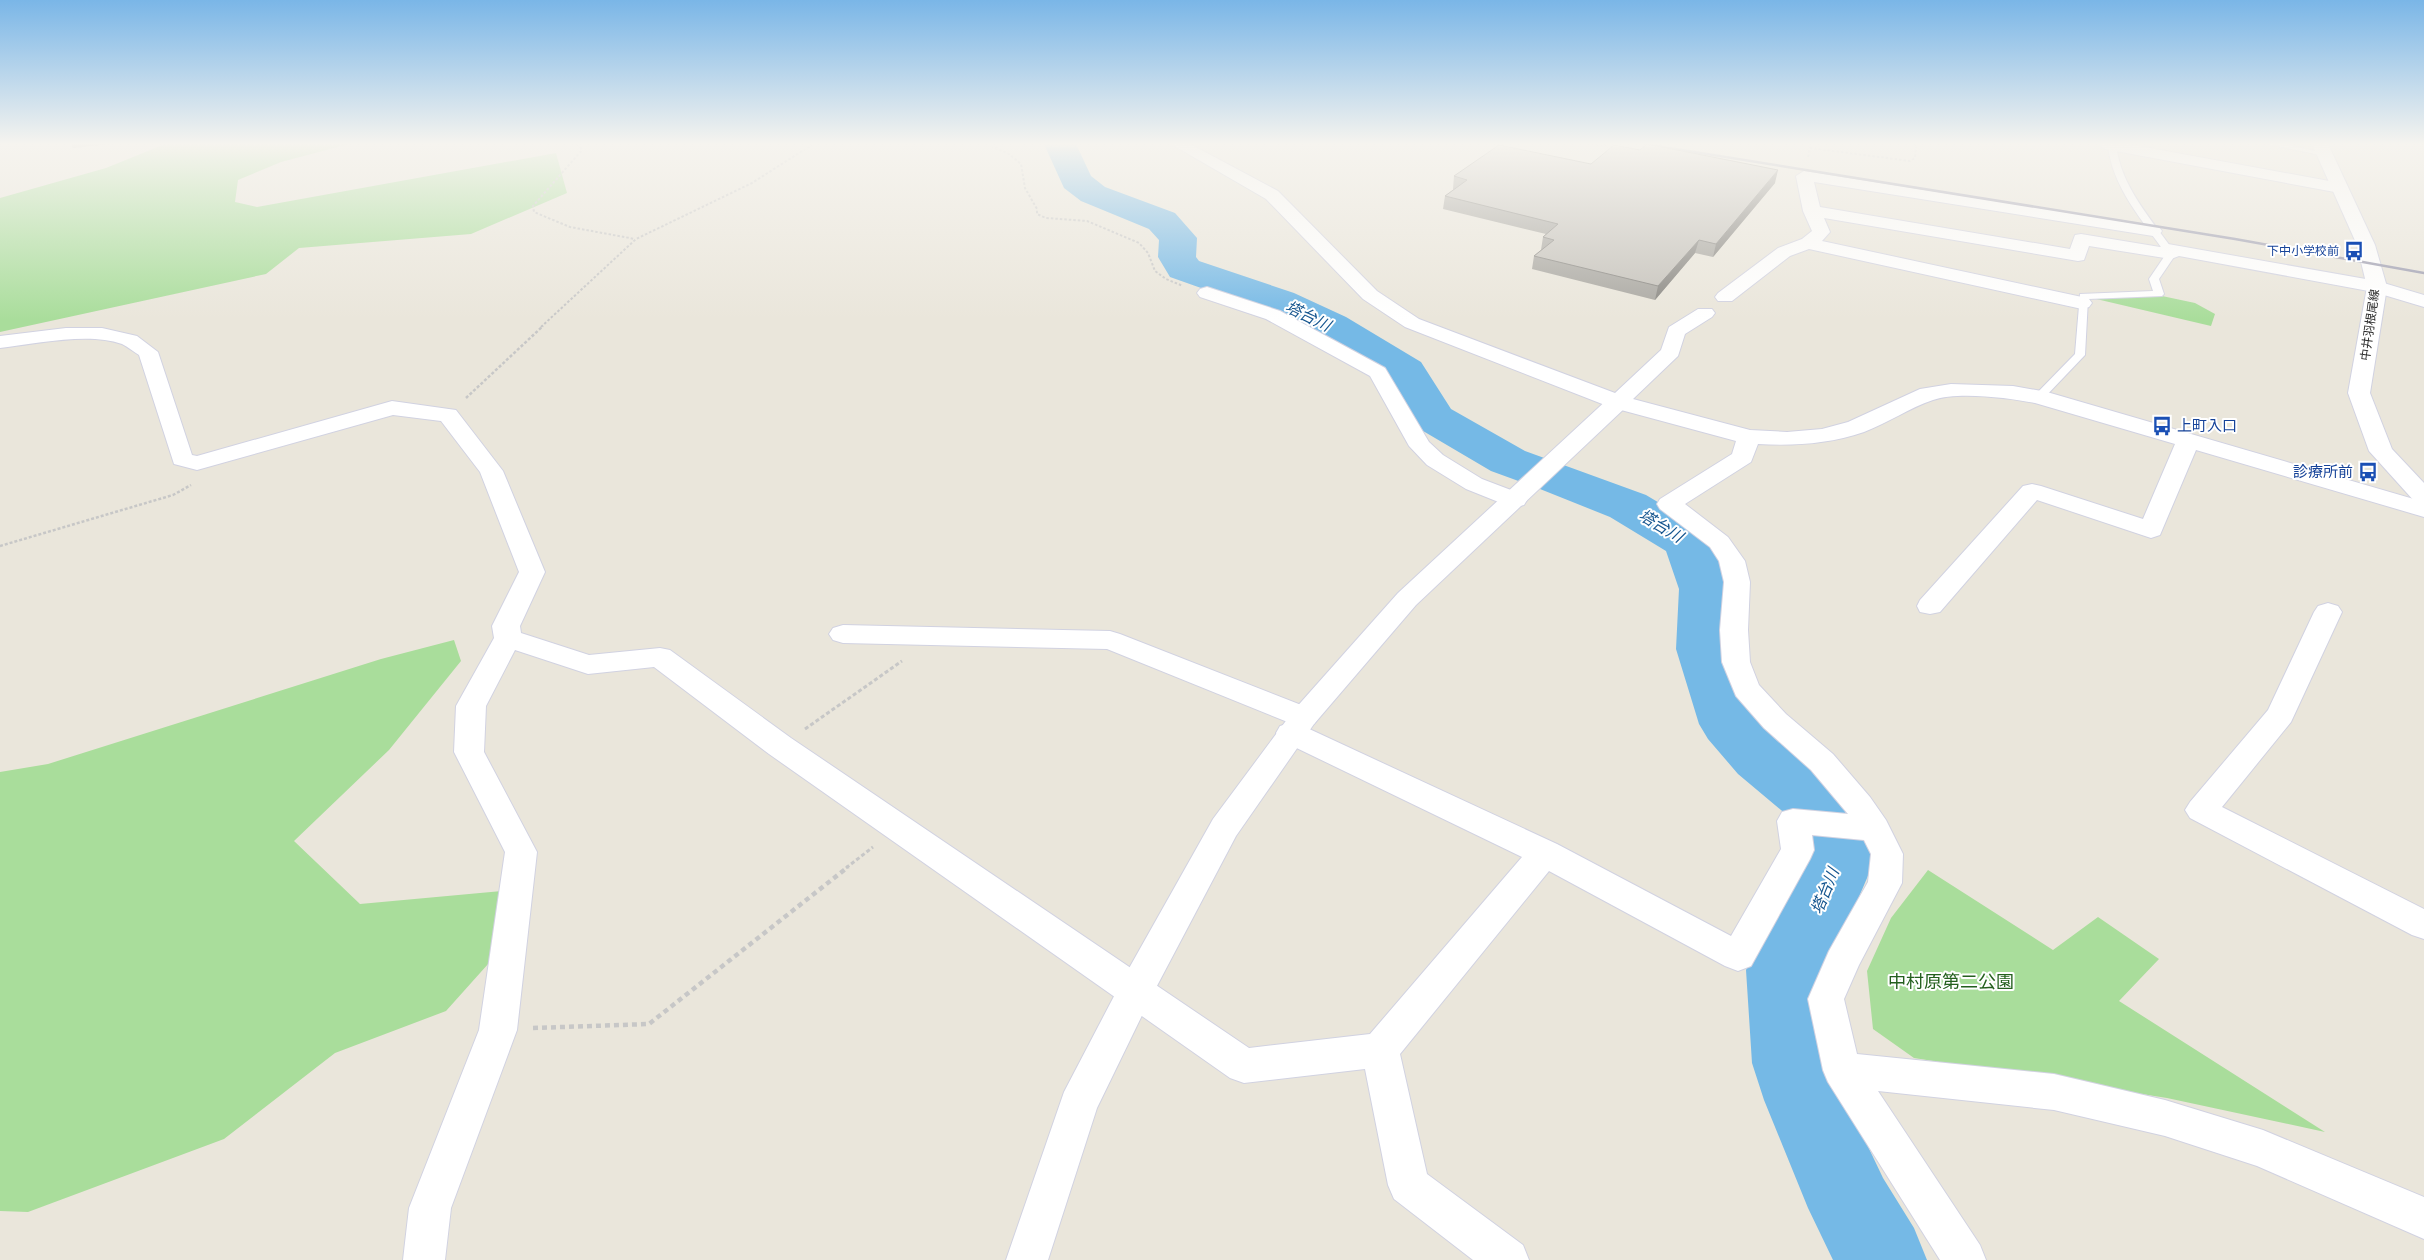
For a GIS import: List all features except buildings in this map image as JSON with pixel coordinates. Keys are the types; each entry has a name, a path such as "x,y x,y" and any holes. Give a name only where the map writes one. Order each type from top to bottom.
{"street":[{"path":"1280,203 1370,295 1387,309 1412,323 1618,402 1749,437 1788,439 1823,436 1856,427 1928,394 1951,390 2013,392 2039,397 2424,510"},
{"path":"1725,297 1784,252 1808,242 1821,232 1810,203"},
{"path":"1974,203 2153,231"},
{"name":"中井羽根尾線","path":"2347,203 2366,244 2377,287 2359,393 2381,451 2424,497"},
{"path":"1812,211 2078,256 2081,239 2169,251 2377,287 2424,301"},
{"path":"1808,242 2082,304"},
{"path":"1207,293 1273,315 1378,372 1420,446 1430,455 1467,480 1520,495"},
{"path":"1027,1260 1078,1105 1136,990 1224,828 1297,725 1408,599 1671,352 1676,332 1705,313"},
{"path":"0,342 66,334 102,334 130,340 148,352 182,459 197,463 392,408 448,415 491,471 532,572 506,626 508,638 472,706 469,752 521,852 498,1030 430,1208 424,1260"},
{"path":"1749,437 1743,457 1669,504 1719,542 1732,561 1737,582 1734,630 1736,662 1746,689 1775,721 1822,762 1858,805 1875,829 1887,854 1885,883 1842,962 1826,999 1842,1070 1965,1260"},
{"path":"1930,606 2032,491 2151,530 2188,442"},
{"path":"2328,612 2281,715 2201,810 2424,925"},
{"path":"843,634 1110,640 1297,725 1545,853 1738,956 1798,850 1793,821 1875,829"},
{"path":"508,638 588,665 660,657 780,746 1244,1066 1380,1050 1545,853"},
{"path":"1380,1050 1408,1185 1508,1260"},
{"path":"1842,1070 2054,1092 2165,1118 2264,1150 2424,1218"}],"lane":[{"path":"2039,397 2080,354 2083,296 2159,294 2154,279 2169,251 2135,203"}],"path":[{"path":"536,203 533,206 534,212 544,218 564,225 636,239"},
{"path":"448,415 636,239 710,203"},
{"path":"1031,203 1037,209 1037,214 1046,218 1087,221 1139,243 1148,253 1155,271 1166,279 1207,293"},
{"path":"0,546 174,495 206,477 232,453"},
{"path":"780,746 938,637"},
{"path":"498,1030 649,1024 899,827"}],"green space":[{"path":"0,203 239,203 257,207 280,203 544,203 471,234 299,248 266,274 0,332"},
{"path":"2162,296 2195,303 2215,314 2211,326 2092,298"},
{"path":"454,640 461,661 389,750 294,841 360,904 512,890 524,924 446,1011 335,1053 224,1139 28,1212 0,1211 0,772 48,764 381,659"},
{"name":"中村原第二公園","path":"1928,870 2053,950 2098,917 2159,959 2119,1001 2325,1132 2167,1098 1914,1058 1873,1029 1867,971 1891,918"}],"waterway":[{"name":"塔台川","path":"1115,203 1162,221 1178,238 1177,257 1184,269 1280,302 1331,326 1405,371 1434,418 1508,461 1553,476 1628,506 1689,543 1707,589 1705,649 1730,724 1761,758 1813,800 1840,853 1838,864 1814,918 1783,970 1792,1063 1805,1100 1852,1208 1882,1260"}],"railway":[{"path":"2010,203 2235,239 2424,273"}],"place":[{"name":"下中小学校前","path":"2354,251"},
{"name":"上町入口","path":"2162,426"},
{"name":"診療所前","path":"2368,472"}]}
